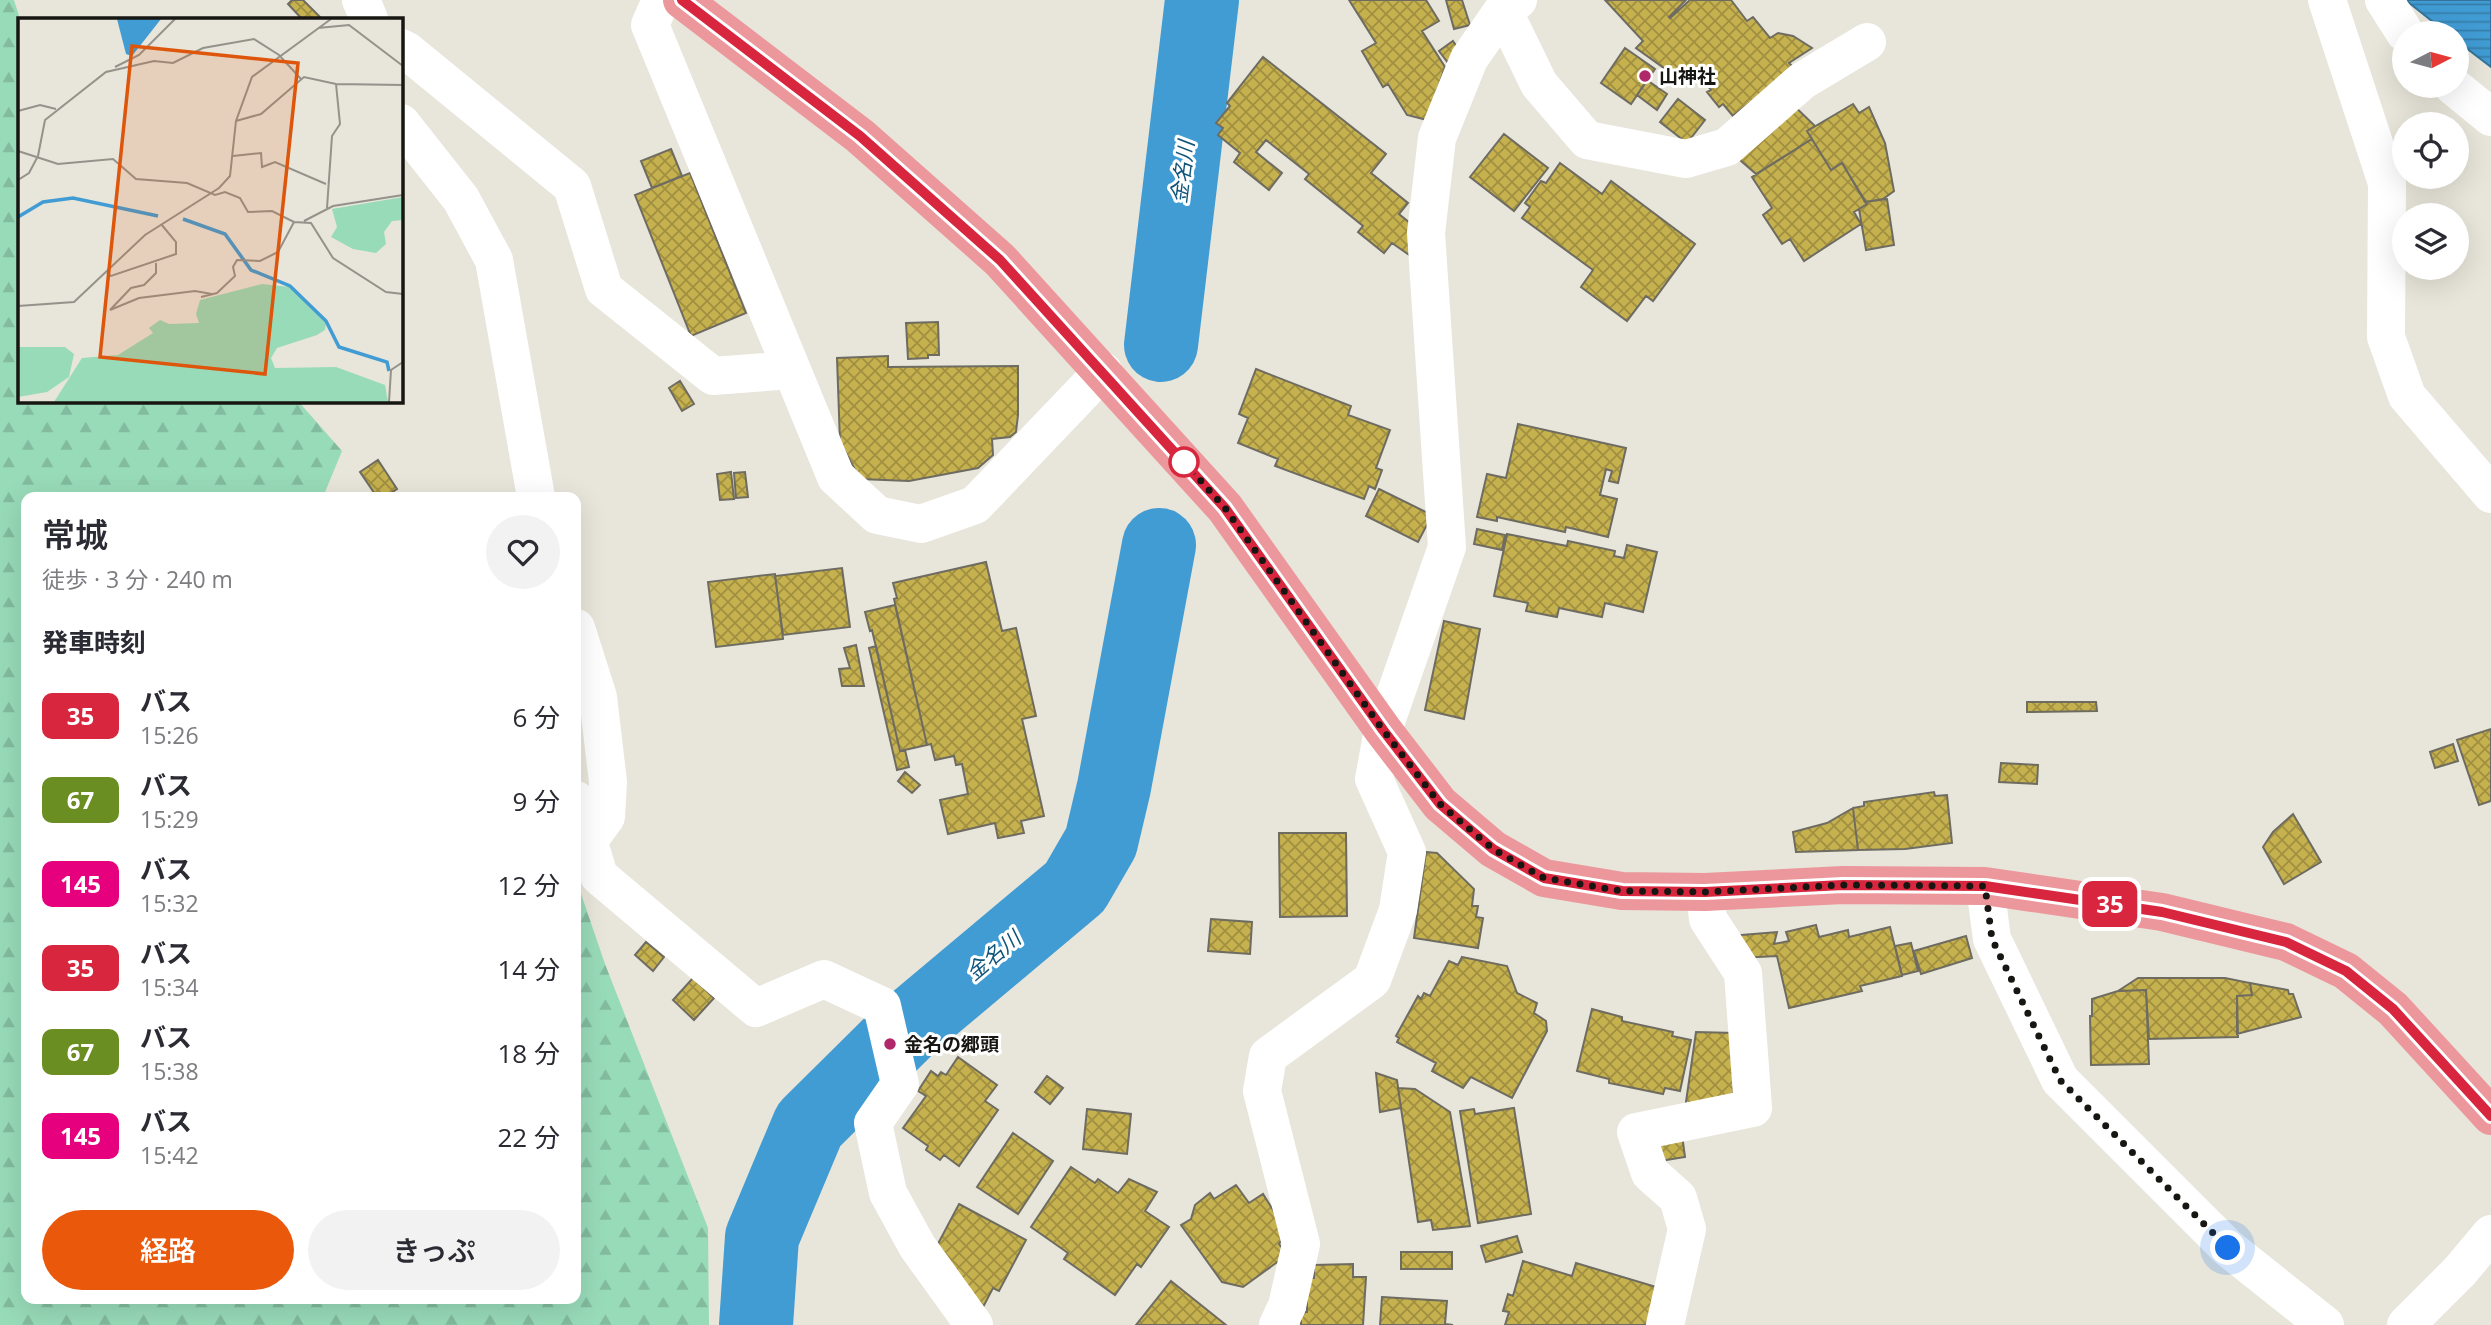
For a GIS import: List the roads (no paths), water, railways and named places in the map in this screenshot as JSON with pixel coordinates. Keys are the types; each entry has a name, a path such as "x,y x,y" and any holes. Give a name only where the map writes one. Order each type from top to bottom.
{"main road":[{"path":"682,0 870,145 1000,260 1225,508 1383,730 1440,804 1493,849 1544,878 1622,891 1705,892 1843,885 1985,886 2162,912 2286,942 2346,971 2393,1009 2491,1116"}],"street":[{"path":"361,0 369,18"},
{"path":"661,0 650,25 836,477 877,515 921,524 975,505 1103,371"},
{"path":"2327,0 2387,183 2386,337 2407,396 2491,494"},
{"path":"2384,0 2397,21"},
{"path":"1510,5 1539,84 1587,140 1686,159 1727,148 1802,81 1867,42"},
{"path":"1278,1325 1287,1306 1301,1244 1262,1091 1268,1056 1372,980 1398,910 1406,852 1374,779 1383,730 1447,547 1426,233 1437,138 1469,58 1510,5"},
{"path":"402,48 572,186 604,289 713,376 792,370"},
{"path":"2468,98 2491,117"},
{"path":"402,124 461,199 494,260 535,492"},
{"path":"581,643 598,696 608,782 606,817 590,840"},
{"path":"581,814 600,876 756,1008 824,979 882,1006 900,1084 873,1123 888,1193 917,1246 974,1325"},
{"path":"1985,886 1992,939 2060,1080 2228,1248 2325,1325"},
{"path":"1665,1325 1687,1229 1678,1198 1650,1173 1636,1132 1753,1108 1743,973 1708,919 1705,892"},
{"path":"2406,1325 2460,1271 2491,1234"}],"water":[{"path":"2491,0 2491,67 2469,50 2469,21 2432,21 2408,2"}],"waterway":[{"name":"金名川","path":"1161,345 1202,0"},
{"name":"金名川","path":"756,1325 762,1237 809,1125 908,1027 1075,887 1101,842 1114,787 1159,545"}],"place":[{"name":"山神社","path":"1645,76"},
{"name":"金名の郷頭","path":"890,1044"}]}
